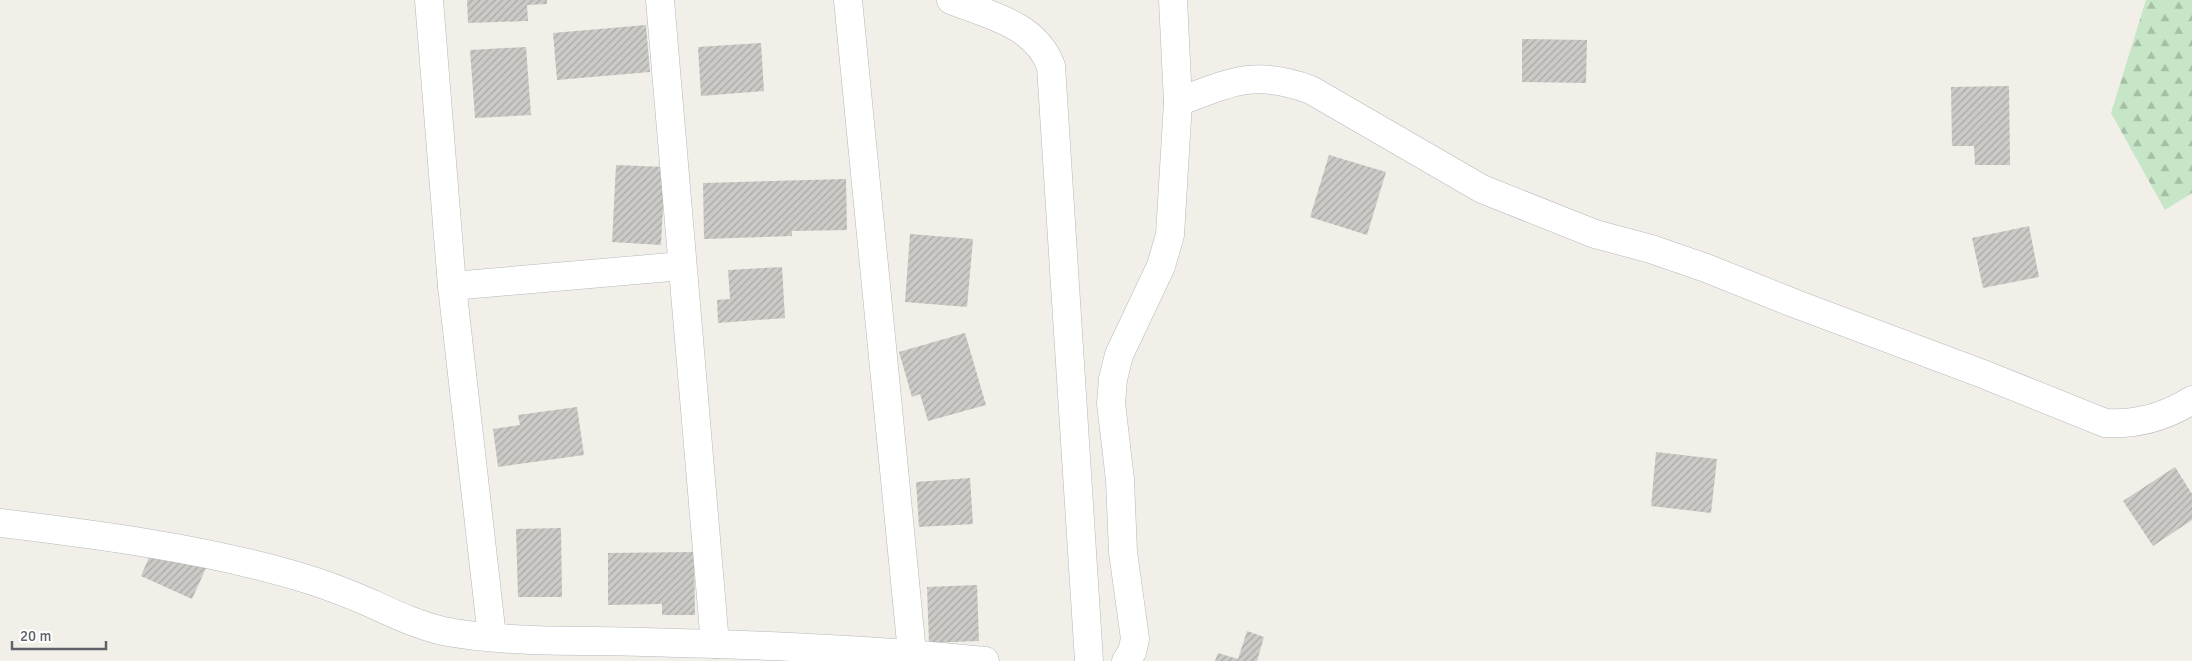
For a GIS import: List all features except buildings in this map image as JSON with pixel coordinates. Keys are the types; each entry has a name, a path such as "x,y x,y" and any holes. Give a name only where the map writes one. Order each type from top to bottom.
{"street":[{"path":"429,0 452,286 492,637"},
{"path":"660,0 715,644"},
{"path":"848,0 912,653"},
{"path":"951,0 1027,32 1040,45 1051,66 1090,661"},
{"path":"1126,661 1132,652 1135,639 1123,552 1120,480 1111,404 1113,379 1122,347 1161,266 1166,251 1172,218 1178,102 1173,0"},
{"path":"1178,102 1236,81 1269,79 1290,82 1311,90 1482,189 1595,234 1651,249 1706,268 2105,423 2126,424 2147,421 2192,400"},
{"path":"452,286 682,266"},
{"path":"0,522 144,543 260,567 298,577 342,592 422,625 443,631 492,637 912,653 985,661"}],"green space":[{"path":"2146,0 2192,0 2192,193 2165,210 2111,113"}]}
